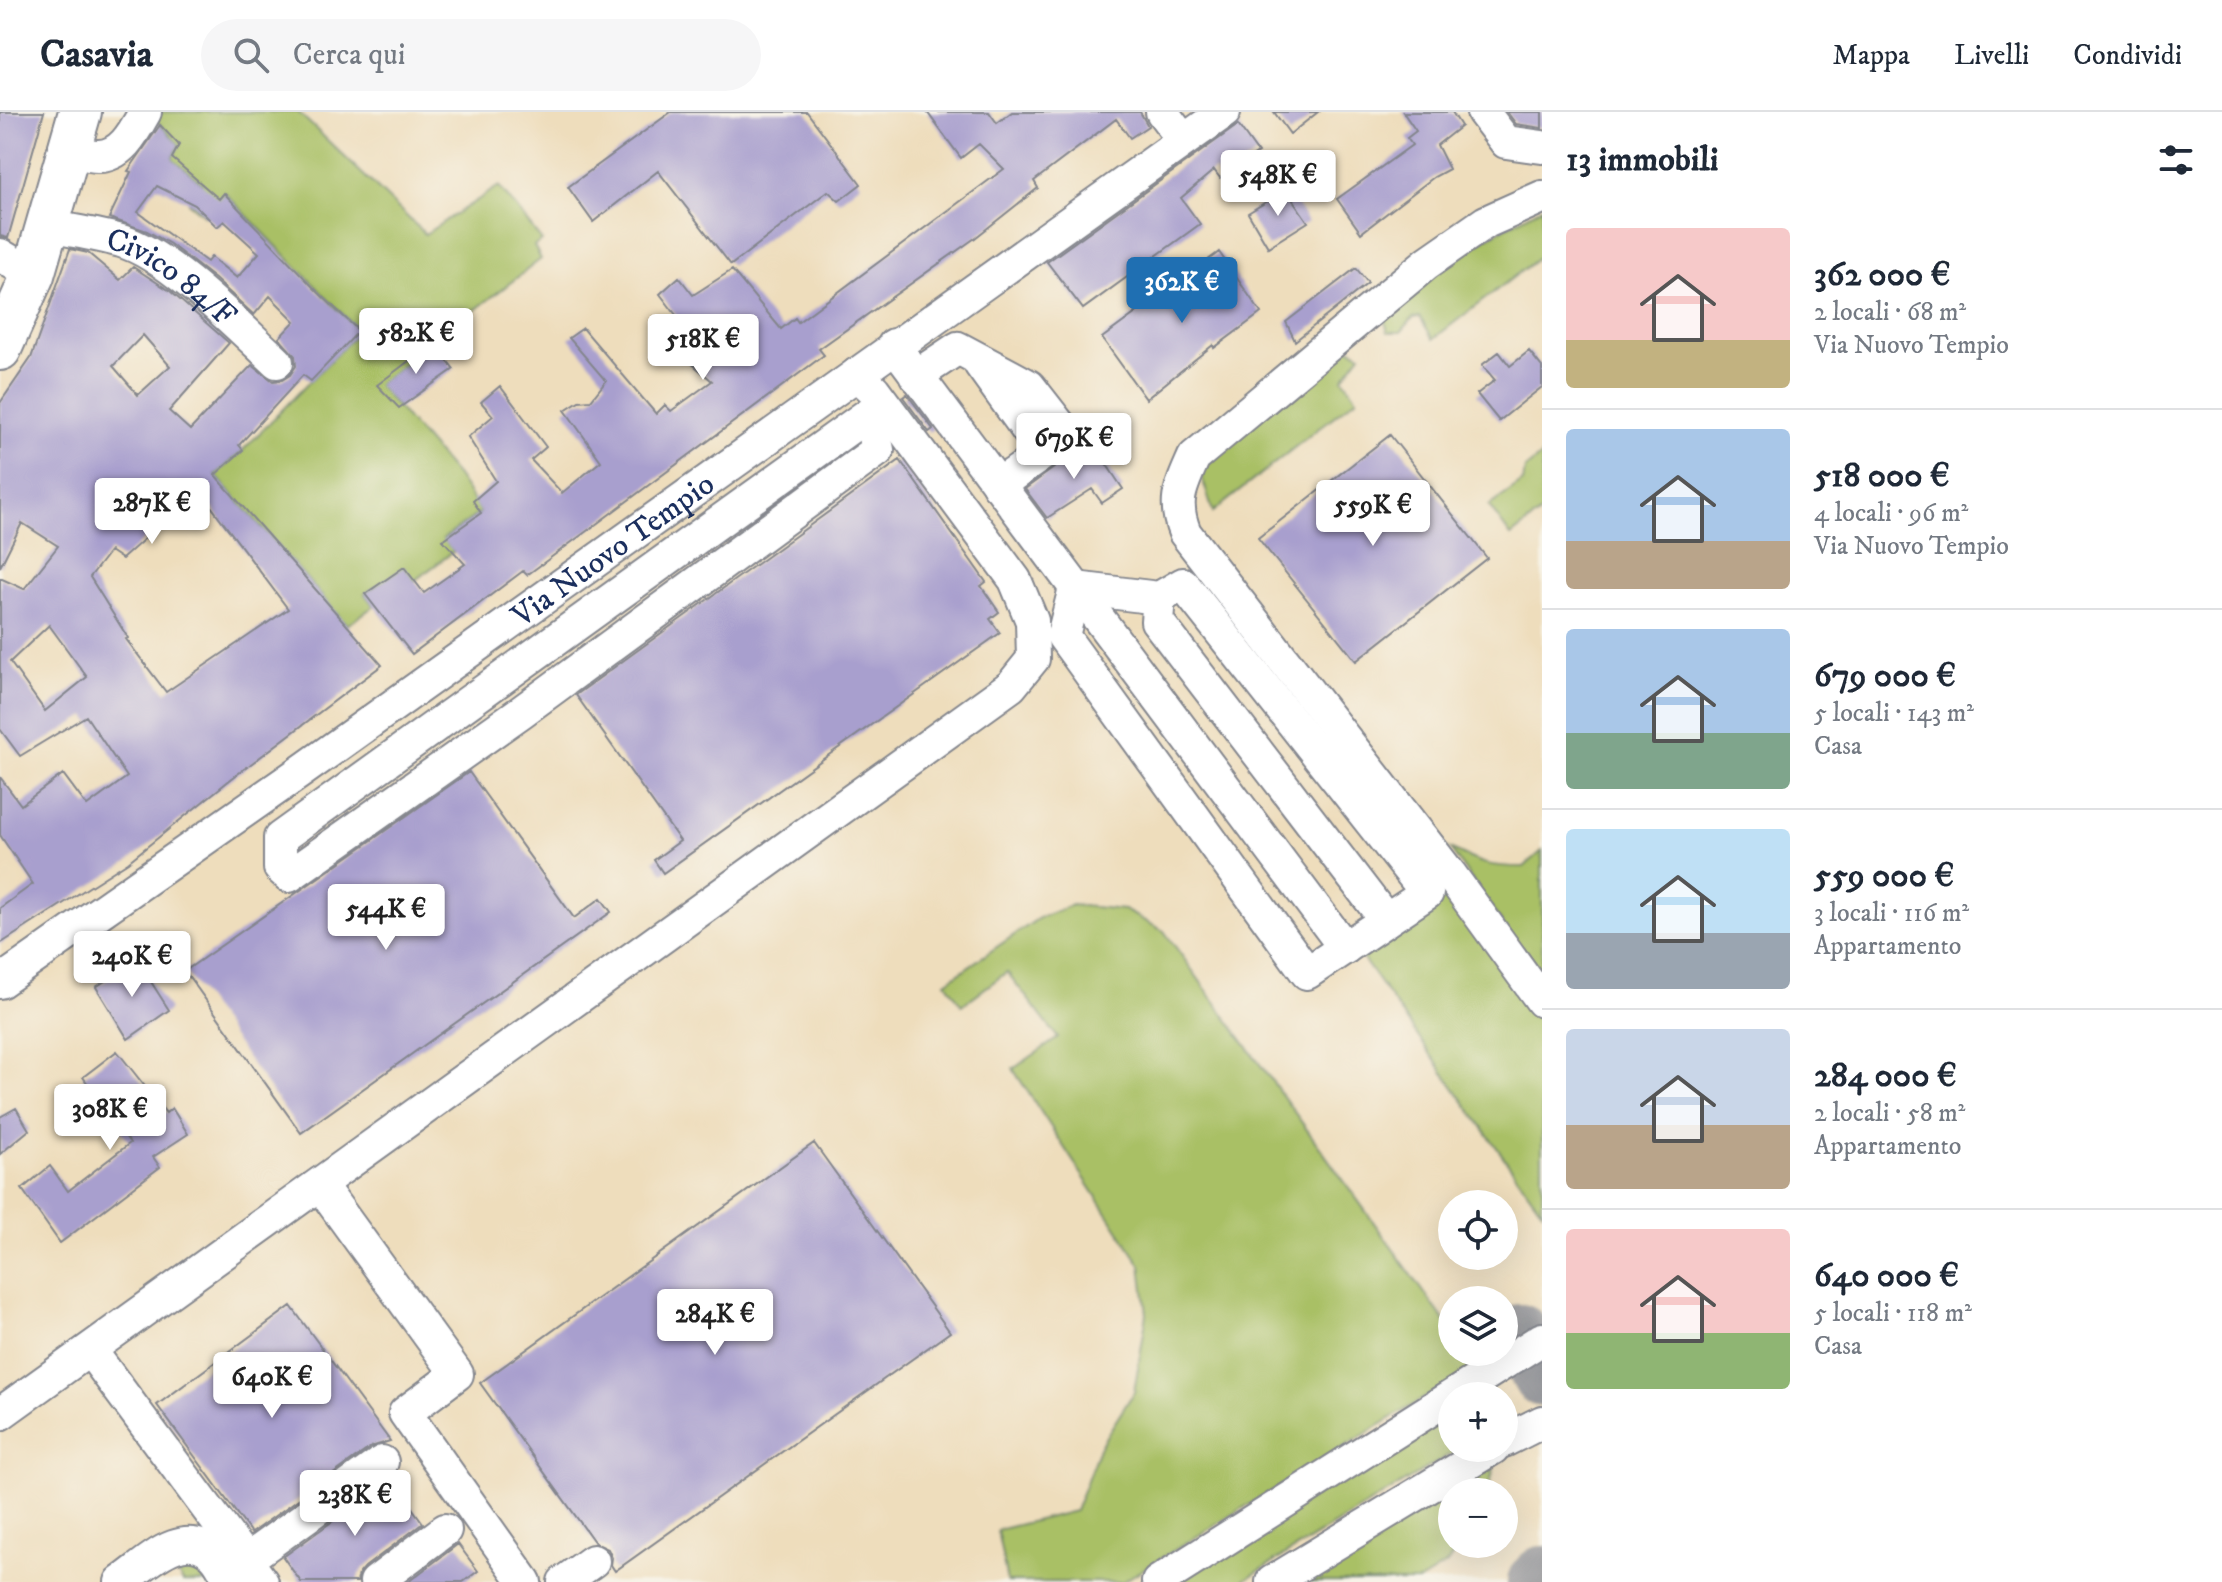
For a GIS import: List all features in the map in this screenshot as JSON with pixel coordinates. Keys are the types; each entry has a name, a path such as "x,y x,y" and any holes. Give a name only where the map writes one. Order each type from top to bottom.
{"main road":[{"path":"0,349 17,265 48,226 76,131"}],"street":[{"path":"76,131 98,156 108,154 129,140 145,112"},
{"path":"1162,112 1183,140"},
{"name":"Via Nuovo Tempio","path":"0,982 291,779 867,392 894,345 1224,112"},
{"path":"1483,112 1506,142 1542,147"},
{"path":"1542,197 1486,222 1427,263 1194,457 1180,491 1178,515 1185,533 1450,874 1542,1001"},
{"name":"Civico 84/F","path":"48,226 124,241 160,262 212,302 277,362"},
{"path":"894,345 1345,948"},
{"path":"916,376 958,348 974,356 1044,453 998,485"},
{"path":"867,392 878,450 521,712 289,876 280,868 280,838 867,392"},
{"path":"0,1414 1011,686 1033,659 1032,621 1015,580 867,392"},
{"path":"1183,584 1427,893 1307,973 1063,636 1075,588 1159,598 1183,584"},
{"path":"1159,598 1157,621 1386,920"},
{"path":"320,1185 457,1374 405,1413 525,1582"},
{"path":"1158,1582 1542,1339"},
{"path":"90,1350 246,1575"},
{"path":"1518,1434 1542,1422"},
{"path":"246,1575 382,1462"},
{"path":"1272,1582 1470,1462"},
{"path":"376,1582 445,1530"},
{"path":"121,1582 179,1544 198,1544 246,1575"},
{"path":"564,1582 593,1561"}],"green space":[{"path":"154,112 298,112 425,234 499,186 542,241 534,246 541,259 378,385 457,476 481,512 443,539 454,551 414,581 404,568 365,594 374,606 347,625 215,475 359,331 225,193 205,216 188,202 202,184 172,158 179,145 152,116"},
{"path":"1542,207 1542,255 1433,339 1420,317 1413,318 1401,332 1388,332 1382,310 1446,260"},
{"path":"1342,344 1361,354 1343,378 1357,398 1213,512 1200,471"},
{"path":"1542,455 1542,512 1511,536 1489,506 1523,482 1525,469"},
{"path":"1450,849 1486,864 1512,867 1524,867 1542,851 1542,980"},
{"path":"1448,892 1542,1024 1542,1211 1360,955"},
{"path":"1072,905 1124,910 1164,931 1438,1312 1438,1366 1477,1366 1451,1382 1438,1382 1438,1390 1122,1582 1007,1582 997,1530 1075,1511 1100,1446 1134,1392 1147,1314 1141,1265 1013,1069 1058,1038 1007,972 962,1005 946,982 1039,918"},
{"path":"1438,1419 1438,1461 1241,1582 1179,1582"},
{"path":"1494,1468 1492,1478 1477,1478"},
{"path":"1438,1501 1438,1558 1451,1558 1447,1564 1418,1582 1305,1582"},
{"path":"188,1558 205,1565 215,1582 183,1582 170,1561"}],"building":[{"path":"0,112 44,112 8,238 0,236"},
{"path":"671,112 807,112 861,184 839,201 828,191 731,265 658,171 593,222 568,187"},
{"path":"927,112 989,112 997,123 1012,112 1140,112 1148,126 1130,138 1116,119 1034,181 1038,188 975,238 819,349 824,355 527,575 523,571 412,654 365,594 404,567 424,593 465,564 443,540 481,513 473,501 496,481 468,437 493,416 481,402 500,386 546,447 531,460 562,493 601,461 565,410 579,401 591,400 606,381 569,338 583,328 656,414 665,405 671,411 712,381 665,340 683,324 660,294 679,277 693,295 732,270 781,329 795,318 798,322 1004,169 979,144 961,158"},
{"path":"1274,112 1318,112 1290,134"},
{"path":"1403,112 1452,112 1461,126 1437,145 1449,169 1361,233 1337,199 1412,145 1407,138 1416,131"},
{"path":"1507,112 1542,112 1542,128 1516,124"},
{"path":"160,125 179,145 172,158 219,199 224,193 359,331 311,381 303,375 239,445 243,450 215,475 382,665 231,779 128,862 0,944 0,908 33,884 0,835 0,777 21,805 63,774 87,806 127,777 86,716 20,756 0,729 0,578 24,589 58,546 22,523 0,567 0,403 31,358 70,249 88,253 120,280 133,267 170,291 229,343 169,411 190,430 252,365 273,381 290,375 296,366 295,356 279,338 295,321 270,296 254,315 170,244 147,231 109,218 131,172 128,171","holes":["157,186 195,205 217,227 224,221 259,253 237,278 211,257 207,262 138,212","143,335 170,366 138,395 113,366","199,490 288,609 166,692 126,639 90,577 110,551 122,559","49,625 87,677 45,711 10,662"]},
{"path":"1238,125 1258,153 1220,178 1214,170 1181,198 1200,224 1083,309 1047,262"},
{"path":"1286,190 1308,222 1268,247 1248,213"},
{"path":"1219,252 1261,313 1214,348 1213,345 1146,399 1102,338"},
{"path":"1356,268 1368,283 1295,341 1286,322"},
{"path":"433,343 454,369 399,408 377,385"},
{"path":"1529,351 1542,367 1542,387 1499,421 1477,394 1495,380 1482,365 1499,352 1510,366"},
{"path":"907,394 933,429 929,432 903,397"},
{"path":"1390,435 1487,558 1356,661 1258,538"},
{"path":"1091,441 1123,489 1102,503 1092,489 1047,518 1025,489"},
{"path":"900,460 986,582 981,586 999,612 990,619 1000,633 663,873 654,860 680,841 576,695"},
{"path":"469,772 574,918 601,898 611,912 301,1133 185,971"},
{"path":"137,960 169,1010 128,1039 96,987"},
{"path":"117,1051 166,1113 172,1108 188,1134 153,1157 160,1167 60,1243 22,1189 50,1166 68,1191 130,1143 83,1077"},
{"path":"16,1108 29,1130 0,1154 0,1117"},
{"path":"814,1143 950,1332 615,1571 608,1549 595,1543 480,1383"},
{"path":"291,1306 390,1441 371,1447 251,1533 157,1405"},
{"path":"391,1479 423,1523 365,1567 357,1582 301,1582 283,1557"},
{"path":"458,1544 478,1571 463,1582 408,1582"}],"taxiway":[{"path":"1520,1334 1542,1377"},
{"path":"1537,1582 1542,1576"}]}
